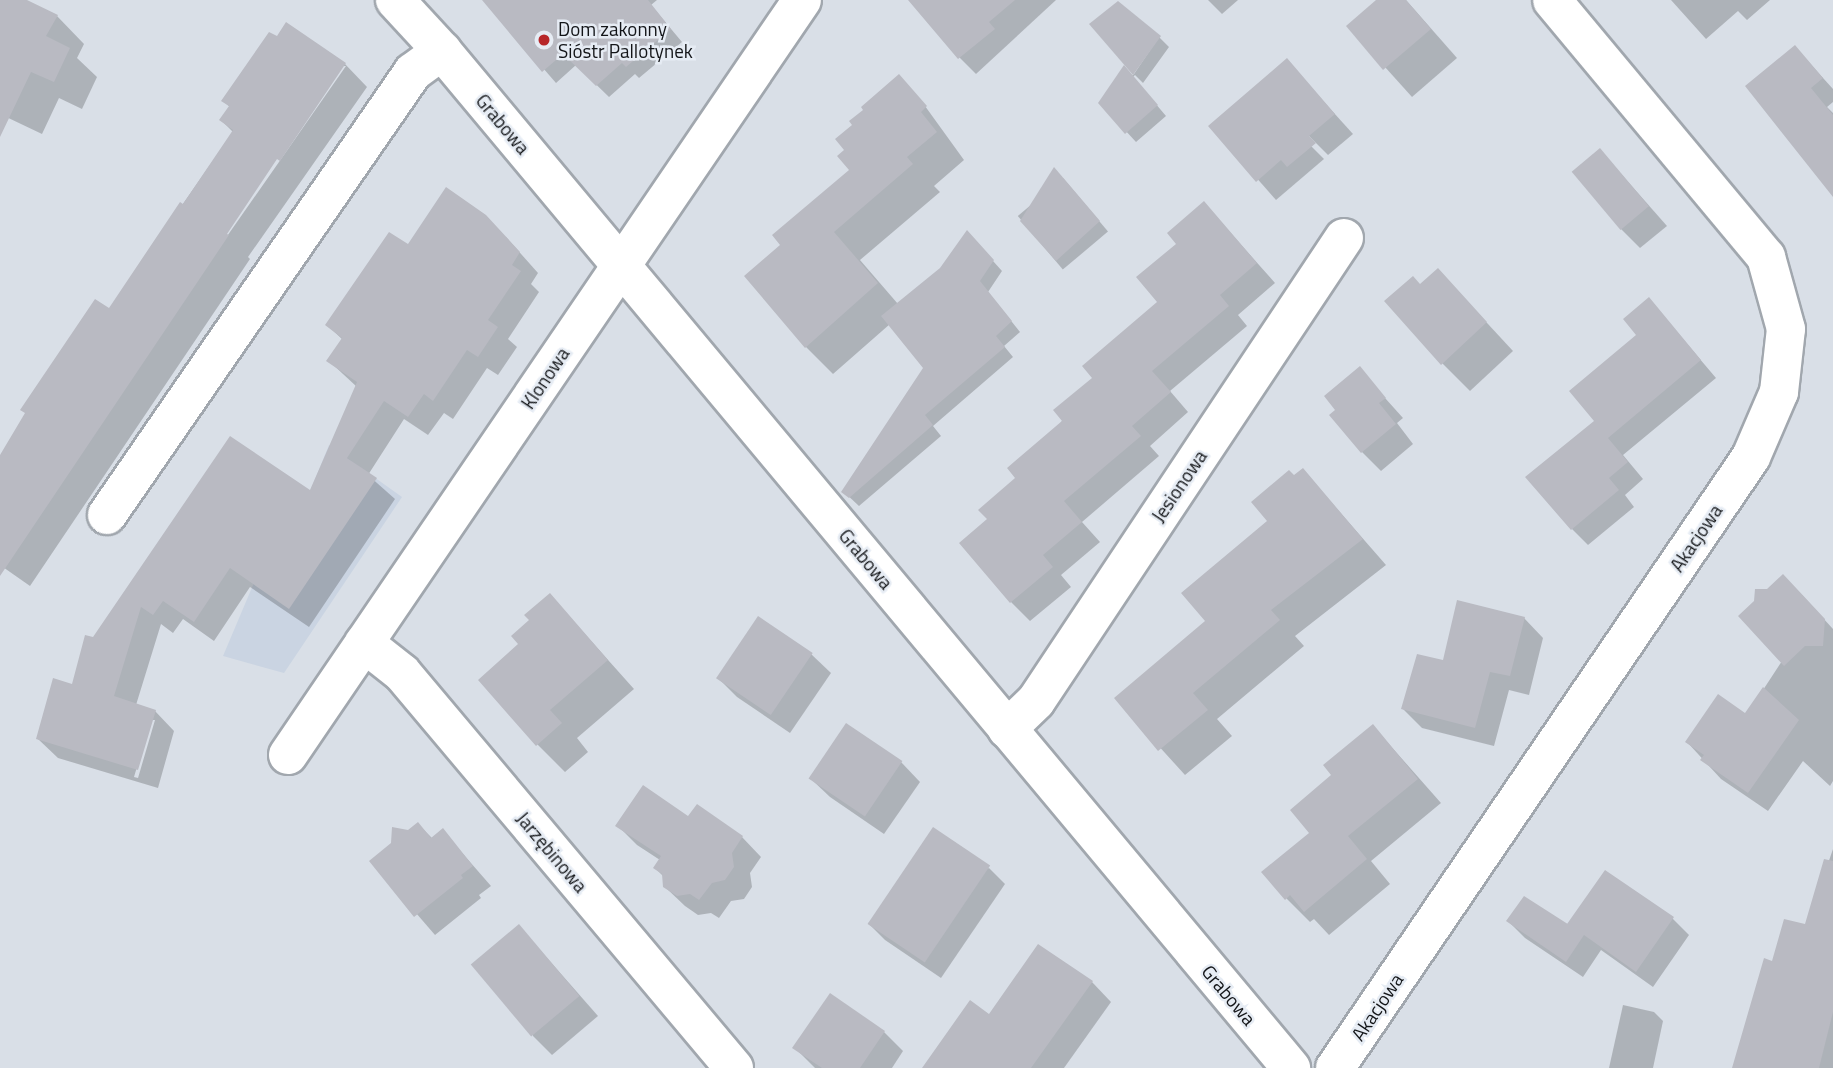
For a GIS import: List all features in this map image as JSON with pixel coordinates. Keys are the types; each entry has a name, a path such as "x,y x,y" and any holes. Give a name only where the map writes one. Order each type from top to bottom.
{"street":[{"name":"Grabowa","path":"395,0 442,51 1290,1068"},
{"name":"Klonowa","path":"288,755 802,0"},
{"name":"Akacjowa","path":"1335,1068 1751,457 1779,392 1786,328 1766,257 1552,0"},
{"path":"107,514 413,72 442,51"},
{"name":"Jesionowa","path":"1007,729 1036,701 1344,238"},
{"name":"Jarzębinowa","path":"364,643 402,673 734,1068"}],"shaded area":[{"path":"329,445 402,497 284,673 223,656 264,559 279,567"}],"building":[{"path":"0,0 27,0 58,15 46,36 70,48 54,82 31,72 0,137"},
{"path":"482,0 648,0 671,29 626,67 622,63 596,86 563,54 542,72"},
{"path":"908,0 1015,0 989,22 995,29 958,59"},
{"path":"1376,0 1406,0 1431,29 1383,70 1346,26"},
{"path":"1118,1 1161,36 1133,75 1089,24"},
{"path":"286,22 346,63 280,161 277,159 0,576 0,455 25,413 20,410 95,299 109,308 180,202 183,204 233,130 219,120 229,106 221,101 269,32 277,36"},
{"path":"1795,45 1823,78 1811,88 1833,115 1833,197 1745,86"},
{"path":"1287,58 1335,114 1309,136 1316,143 1287,167 1281,160 1256,182 1208,126"},
{"path":"1124,65 1158,105 1125,134 1098,103"},
{"path":"899,74 927,106 921,112 937,132 907,157 913,164 834,232 878,283 805,348 744,276 780,245 772,235 849,170 837,156 844,150 835,139 852,125 849,121 863,110 861,107"},
{"path":"1600,148 1649,206 1621,230 1572,172"},
{"path":"1054,167 1100,221 1056,261 1020,221"},
{"path":"446,187 486,215 520,252 512,265 521,271 488,320 498,327 478,357 467,350 433,401 424,394 408,417 384,401 347,458 377,478 289,609 230,568 194,622 163,601 153,615 141,607 114,696 156,710 138,770 36,739 53,678 72,684 85,635 93,637 230,436 310,490 357,382 326,361 342,338 325,325 389,232 408,244"},
{"path":"1204,201 1257,263 1220,295 1229,306 1152,371 1171,392 1132,426 1141,436 1064,501 1082,522 1043,555 1053,567 1010,603 959,543 987,519 978,510 1015,478 1007,468 1062,421 1053,410 1092,378 1082,366 1157,302 1136,277 1176,244 1167,233"},
{"path":"967,230 994,260 980,281 1012,321 996,336 1005,347 925,415 933,425 849,498 841,492 923,368 881,316 940,268"},
{"path":"1438,268 1487,322 1441,365 1384,301 1413,276 1420,284"},
{"path":"1649,297 1701,360 1608,438 1628,462 1609,478 1619,490 1571,530 1525,477 1594,421 1569,391 1636,335 1623,319"},
{"path":"1360,366 1386,398 1379,403 1396,424 1361,453 1329,415 1335,410 1324,396"},
{"path":"1303,468 1363,539 1271,610 1280,620 1193,693 1208,710 1158,751 1114,698 1205,621 1181,593 1267,521 1251,502 1289,470 1294,475"},
{"path":"1783,574 1825,619 1823,646 1805,646 1784,666 1738,616 1754,601 1755,589 1767,589"},
{"path":"550,593 608,660 550,710 562,723 536,746 478,680 518,644 511,636 529,620 524,615"},
{"path":"1457,600 1525,617 1510,676 1490,672 1475,728 1401,709 1417,654 1443,660"},
{"path":"758,616 813,653 771,715 716,678"},
{"path":"1763,687 1799,720 1748,793 1700,760 1704,755 1685,742 1718,694 1745,713"},
{"path":"846,723 902,761 865,817 809,779"},
{"path":"1373,724 1418,779 1348,836 1367,859 1304,912 1290,895 1285,900 1261,872 1309,833 1290,810 1331,775 1323,765"},
{"path":"643,785 688,816 697,804 743,836 732,853 734,867 725,880 712,883 699,900 690,894 677,896 663,887 662,874 653,868 661,856 615,826"},
{"path":"418,822 431,838 443,828 473,866 461,875 463,878 414,917 369,861 391,843 392,827 408,830"},
{"path":"933,827 990,866 925,963 868,924"},
{"path":"1824,859 1833,861 1833,1012 1819,1068 1732,1068 1764,958 1772,961 1784,919 1805,924"},
{"path":"1605,870 1674,917 1636,972 1584,935 1566,962 1506,921 1524,896 1567,924"},
{"path":"519,924 579,996 531,1037 471,964"},
{"path":"1038,944 1093,981 1031,1068 922,1068 970,1000 989,1014"},
{"path":"830,993 885,1031 860,1068 822,1068 792,1048"}],"place":[{"name":"Dom zakonny Sióstr Pallotynek","path":"544,40"}]}
